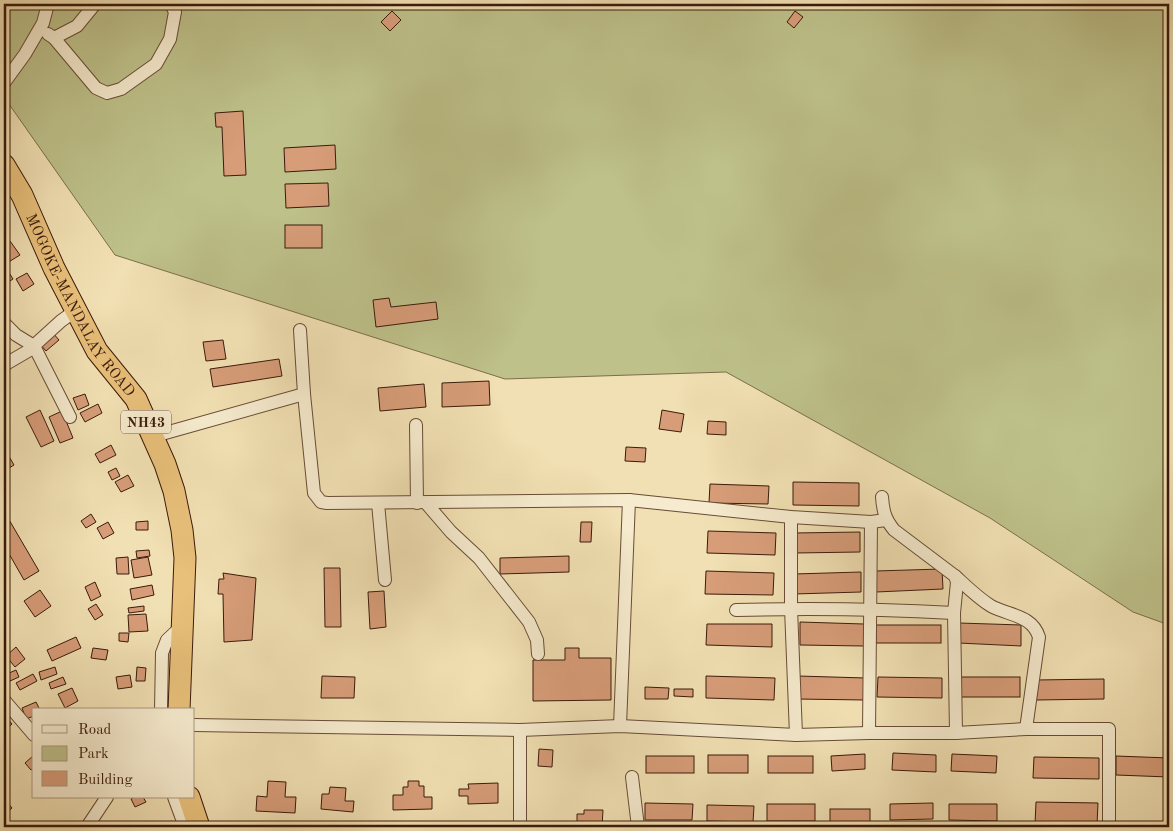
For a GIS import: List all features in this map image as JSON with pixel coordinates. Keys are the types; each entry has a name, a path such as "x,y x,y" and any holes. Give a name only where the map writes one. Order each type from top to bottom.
{"highway":[{"name":"MOGOKE-MANDALAY ROAD","path":"4,165 22,195 54,268 97,351 136,399 151,437 165,464 174,491 182,530 185,558 179,708"},
{"path":"189,798 199,827"}],"street":[{"path":"4,83 40,28 47,4"},
{"path":"54,38 76,26 95,4"},
{"path":"40,28 54,38 96,88 108,93 121,89 156,64 170,38 175,12 171,4"},
{"path":"4,365 28,351 75,311"},
{"path":"4,323 16,335 34,346 70,417"},
{"path":"300,330 314,493 317,498 327,503 629,500 791,517 871,522 886,520"},
{"path":"151,437 304,394"},
{"path":"416,425 421,503 479,558 529,622 536,640 538,654"},
{"path":"882,497 886,520 894,530 991,606 1029,622 1036,628 1038,638 1026,729"},
{"path":"620,726 629,500"},
{"path":"378,503 384,580"},
{"path":"791,517 791,608 796,735"},
{"path":"869,733 871,522"},
{"path":"955,576 956,734"},
{"path":"736,610 791,608 871,609 954,613"},
{"path":"161,708 162,653 167,640 182,626"},
{"path":"4,700 32,733"},
{"path":"195,725 520,730 620,726 796,735 869,733 956,734 1026,729 1109,729 1109,827"},
{"path":"520,730 520,827"},
{"path":"632,777 638,827"},
{"path":"87,827 107,798"},
{"path":"174,798 185,827"}],"green space":[{"path":"4,4 1169,4 1169,625 1133,612 990,518 726,372 505,379 115,255 4,97"}],"building":[{"path":"392,11 401,20 390,31 381,22"},
{"path":"795,11 803,17 794,28 787,22"},
{"path":"243,111 246,175 224,176 222,127 216,127 215,113"},
{"path":"335,145 336,169 285,172 284,148"},
{"path":"328,183 329,206 286,208 285,184"},
{"path":"285,225 322,225 322,248 285,248"},
{"path":"10,241 20,255 7,263 4,258 4,245"},
{"path":"8,271 13,279 4,285 4,274"},
{"path":"27,273 34,284 23,291 16,279"},
{"path":"389,298 391,307 436,302 438,319 376,327 373,300"},
{"path":"52,332 59,340 46,351 39,343"},
{"path":"223,340 226,359 206,361 203,342"},
{"path":"279,359 282,376 213,387 210,369"},
{"path":"489,381 490,405 442,407 442,383"},
{"path":"424,384 426,407 380,411 378,388"},
{"path":"85,394 89,405 78,410 73,398"},
{"path":"98,404 102,413 85,422 80,413"},
{"path":"40,410 54,441 41,447 26,417"},
{"path":"662,410 684,414 681,432 659,429"},
{"path":"62,411 73,438 60,443 49,417"},
{"path":"708,421 726,422 726,435 707,434"},
{"path":"111,445 116,455 100,463 95,454"},
{"path":"626,447 646,448 645,462 625,461"},
{"path":"7,453 14,465 4,471 4,455"},
{"path":"116,468 120,476 112,480 108,472"},
{"path":"128,475 134,486 121,492 115,482"},
{"path":"793,482 859,483 859,506 793,505"},
{"path":"710,484 769,486 768,504 709,503"},
{"path":"91,514 96,522 86,528 81,521"},
{"path":"8,518 39,571 24,580 4,545 4,520"},
{"path":"148,521 148,530 136,530 136,522"},
{"path":"108,522 114,533 103,539 97,528"},
{"path":"581,522 592,522 591,542 580,542"},
{"path":"708,531 776,533 775,555 707,553"},
{"path":"860,532 860,552 795,553 794,533"},
{"path":"149,550 150,556 137,558 136,551"},
{"path":"569,556 569,572 500,574 500,558"},
{"path":"128,557 129,574 117,574 116,558"},
{"path":"148,557 152,575 134,578 131,560"},
{"path":"324,568 340,568 341,627 325,627"},
{"path":"942,569 943,589 876,592 875,571"},
{"path":"706,571 774,573 773,595 705,594"},
{"path":"861,572 861,592 794,594 794,574"},
{"path":"223,573 256,578 252,640 224,642 223,594 218,594 219,579 224,579"},
{"path":"95,582 101,596 91,601 85,587"},
{"path":"152,585 154,595 132,600 130,589"},
{"path":"40,590 51,606 35,617 24,601"},
{"path":"384,591 386,627 370,629 368,592"},
{"path":"96,604 103,615 95,620 88,609"},
{"path":"144,606 144,611 129,613 128,608"},
{"path":"146,614 148,631 129,632 128,615"},
{"path":"800,622 864,624 864,646 800,645"},
{"path":"959,623 1021,625 1021,646 958,643"},
{"path":"707,624 772,624 772,647 706,645"},
{"path":"876,625 941,625 941,643 876,643"},
{"path":"119,633 129,633 128,642 119,641"},
{"path":"76,637 81,648 52,661 47,650"},
{"path":"16,647 25,659 15,667 6,656"},
{"path":"93,648 108,650 106,660 91,658"},
{"path":"565,648 579,648 579,658 611,658 611,700 533,701 533,660 565,660"},
{"path":"55,667 57,674 41,680 39,672"},
{"path":"137,667 146,668 145,681 136,681"},
{"path":"16,670 19,677 10,681 7,674"},
{"path":"33,674 37,681 20,690 16,683"},
{"path":"130,675 132,687 118,689 116,677"},
{"path":"322,676 355,677 354,698 321,698"},
{"path":"706,676 775,678 774,700 706,698"},
{"path":"798,676 866,678 865,700 797,699"},
{"path":"63,677 66,684 51,689 49,683"},
{"path":"878,677 942,678 942,698 877,697"},
{"path":"958,677 1020,677 1020,697 958,697"},
{"path":"1104,679 1104,699 1036,700 1036,680"},
{"path":"645,687 669,688 668,699 645,699"},
{"path":"72,688 78,701 65,708 58,694"},
{"path":"674,689 693,689 693,697 674,696"},
{"path":"36,702 39,708 32,708 32,717 26,719 22,708"},
{"path":"6,717 12,724 4,731 4,719"},
{"path":"539,749 553,750 552,767 538,766"},
{"path":"893,753 936,755 936,772 892,770"},
{"path":"865,754 865,769 832,771 831,756"},
{"path":"952,754 997,756 996,773 951,771"},
{"path":"708,755 748,755 748,773 708,773"},
{"path":"646,756 694,756 694,773 646,773"},
{"path":"768,756 813,756 813,773 768,773"},
{"path":"1116,756 1169,758 1169,777 1116,775"},
{"path":"32,757 32,769 31,770 25,763"},
{"path":"1034,757 1099,758 1099,779 1033,778"},
{"path":"268,781 286,782 285,797 296,797 295,813 256,811 257,796 267,797"},
{"path":"408,781 419,781 419,786 424,786 424,797 432,797 432,809 393,810 393,795 403,795 403,787 408,787"},
{"path":"498,783 498,803 468,804 468,796 459,796 459,789 469,789 468,784"},
{"path":"330,787 346,788 345,801 354,801 353,812 321,809 322,794 329,794"},
{"path":"144,798 146,802 135,807 131,799"},
{"path":"6,801 12,808 4,815 4,803"},
{"path":"1036,802 1098,803 1097,825 1035,824"},
{"path":"645,803 693,804 692,820 645,820"},
{"path":"933,803 933,819 890,820 890,804"},
{"path":"767,804 815,804 815,821 767,821"},
{"path":"949,804 997,804 997,821 949,820"},
{"path":"707,805 754,806 753,822 707,821"},
{"path":"830,809 870,809 870,822 830,822"},
{"path":"584,810 603,810 602,827 583,827 583,822 577,822 577,814 584,814"},
{"path":"172,821 173,827 156,827 156,826"}]}
